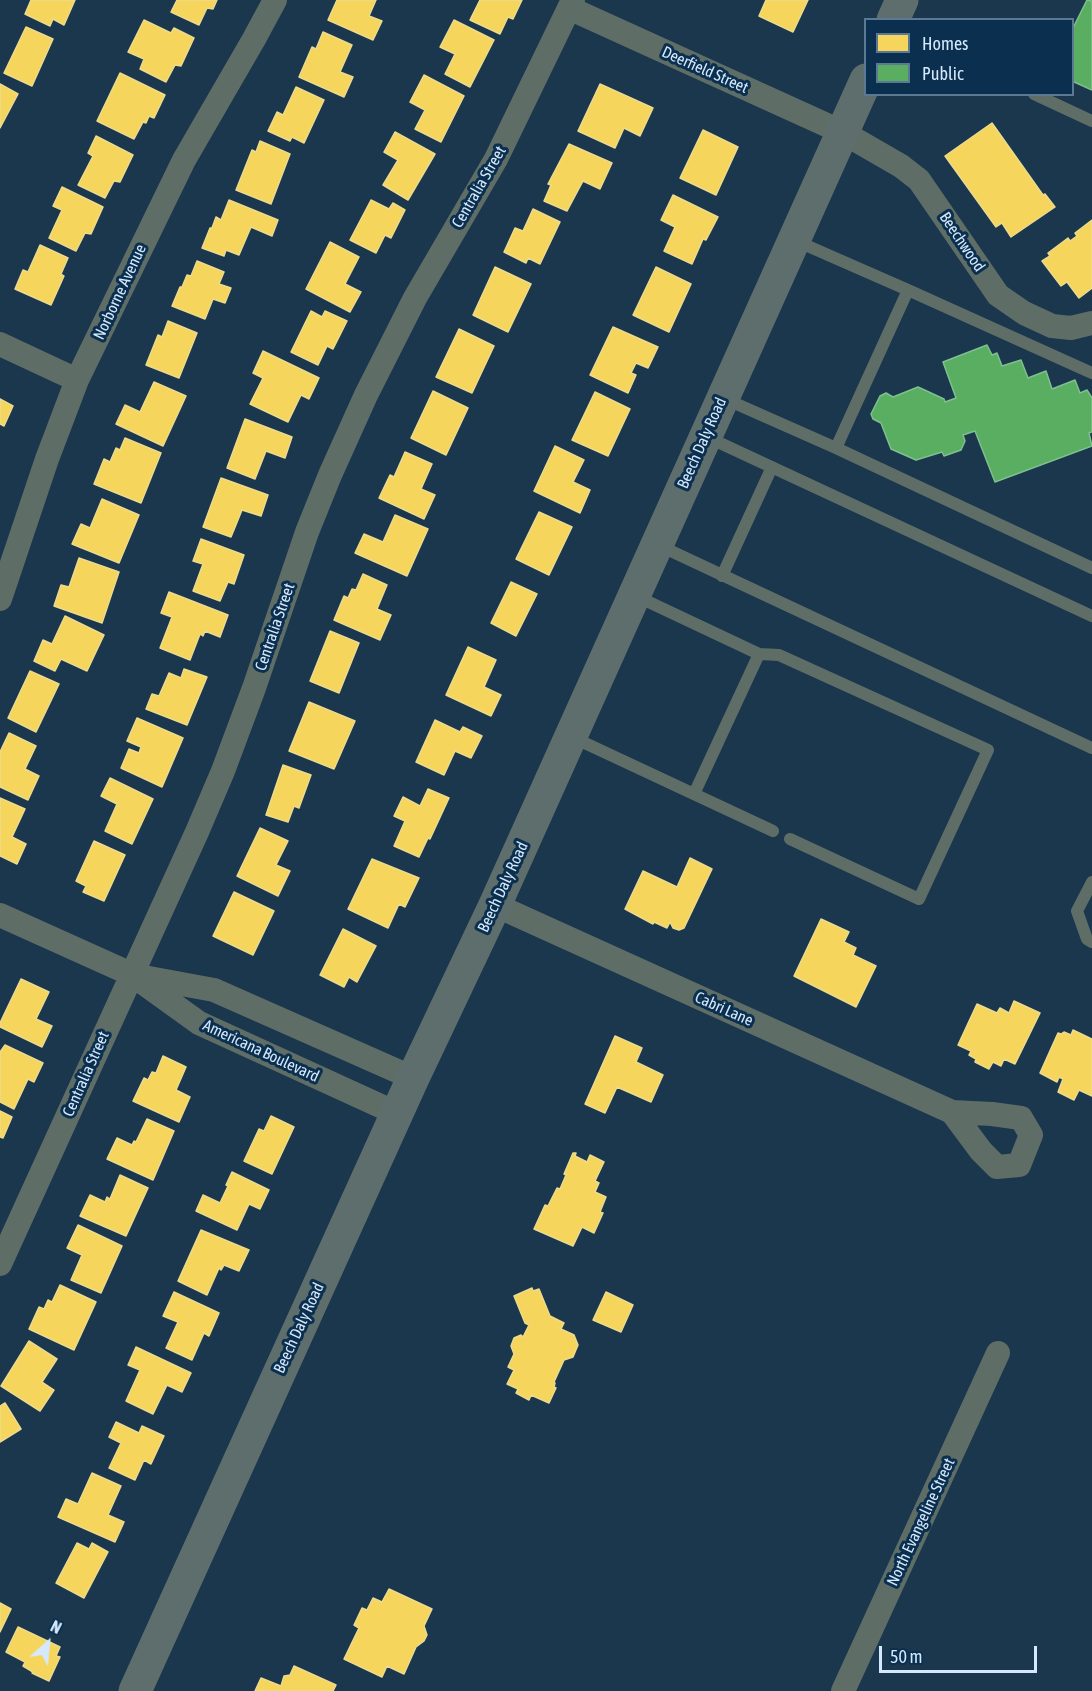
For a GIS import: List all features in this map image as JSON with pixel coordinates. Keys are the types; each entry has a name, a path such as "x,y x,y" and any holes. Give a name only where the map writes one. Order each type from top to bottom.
{"main road":[{"path":"894,18 902,0"},
{"name":"Beech Daly Road","path":"135,1691 413,1078 495,905 864,84"}],"street":[{"name":"Norborne Avenue","path":"0,598 47,459 77,380 184,160 255,39 275,0"},
{"name":"Deerfield Street","path":"571,4 842,132"},
{"name":"Centralia Street","path":"0,1264 223,771 307,532 366,395 415,298 496,159 571,4"},
{"name":"Beechwood","path":"842,132 901,166 919,180 998,295 1024,313 1052,326 1071,328 1092,323"},
{"path":"0,344 77,380"},
{"name":"Cabri Lane","path":"495,905 952,1113"},
{"name":"Americana Boulevard","path":"0,915 131,974 199,1023 398,1114"},
{"name":"Americana Boulevard","path":"131,974 214,990 413,1078"},
{"name":"North Evangeline Street","path":"843,1691 998,1353"}],"lane":[{"path":"1038,96 1092,121"},
{"path":"793,240 1092,373"},
{"path":"836,448 908,290"},
{"path":"722,398 836,448 1092,568"},
{"path":"705,436 1092,616"},
{"path":"723,576 772,467"},
{"path":"657,544 1092,748"},
{"path":"634,595 759,654 779,655 988,750 919,899 790,839"},
{"path":"694,794 759,654"},
{"path":"571,736 772,831"},
{"path":"1092,882 1077,911 1087,939 1092,942"}],"building: Homes":[{"path":"31,0 75,0 64,25 53,19 50,26 25,14"},
{"path":"177,0 217,0 213,9 207,8 199,25 171,12"},
{"path":"337,0 376,0 369,16 382,21 373,40 328,20"},
{"path":"480,0 522,0 513,19 508,17 500,34 470,20"},
{"path":"766,0 808,0 793,32 759,16"},
{"path":"144,20 171,33 174,28 194,38 181,66 175,65 166,82 140,69 144,59 128,52"},
{"path":"454,20 494,40 470,87 445,74 455,54 440,47"},
{"path":"26,27 53,39 32,86 4,73"},
{"path":"323,32 352,45 340,72 353,77 344,97 299,77 312,47 316,49"},
{"path":"120,73 165,95 154,118 149,116 146,123 143,122 134,139 97,121"},
{"path":"424,75 464,96 441,142 415,129 425,110 410,102"},
{"path":"0,84 18,94 0,128"},
{"path":"600,84 653,108 640,136 624,128 615,148 578,131"},
{"path":"296,87 324,100 304,143 292,137 290,141 268,131 277,112 283,115"},
{"path":"992,123 1043,195 1045,194 1055,207 1011,237 1002,223 996,227 945,156"},
{"path":"703,130 738,147 716,195 680,178"},
{"path":"395,132 435,154 408,200 383,185 398,160 384,152"},
{"path":"96,136 133,155 120,182 114,181 105,198 78,185 93,156 88,153"},
{"path":"260,141 290,154 271,204 236,190 252,150 256,152"},
{"path":"569,144 612,163 600,189 583,181 567,211 544,201 551,185 548,184"},
{"path":"62,187 103,207 91,234 85,233 76,251 49,238 62,210 53,206"},
{"path":"673,195 718,217 706,240 703,239 692,264 664,251 675,227 661,220"},
{"path":"229,200 278,220 272,236 251,227 239,255 226,250 224,256 202,248 216,217 221,220"},
{"path":"371,200 389,209 393,203 405,210 391,238 385,235 376,253 350,240"},
{"path":"533,209 560,222 540,264 528,258 526,263 504,252 515,228 523,231"},
{"path":"1092,220 1092,288 1079,298 1067,282 1061,286 1042,261 1050,256 1048,253 1068,238 1070,241 1077,236 1075,233"},
{"path":"330,242 359,257 345,284 361,292 350,312 306,289"},
{"path":"40,245 68,258 61,274 64,276 51,305 15,289 23,270 28,272"},
{"path":"197,261 224,272 219,284 231,288 225,303 213,299 205,319 172,306 180,287 187,275 191,276"},
{"path":"495,267 531,284 508,332 473,315"},
{"path":"656,267 691,284 669,332 633,315"},
{"path":"311,311 322,317 325,311 347,321 333,349 327,346 318,365 291,352"},
{"path":"168,321 197,333 179,378 146,365 158,335 162,337"},
{"path":"613,327 658,347 648,368 636,363 631,373 636,375 628,393 590,375"},
{"path":"459,329 494,346 472,393 436,377"},
{"path":"263,351 319,378 309,399 301,395 288,422 250,404 263,378 253,373"},
{"path":"154,382 186,396 163,446 116,424 125,405 140,412"},
{"path":"433,391 468,408 446,455 411,438"},
{"path":"595,392 630,409 608,456 572,440"},
{"path":"0,399 13,406 4,426 0,424"},
{"path":"245,419 292,437 285,458 266,451 255,479 227,468"},
{"path":"125,438 161,453 141,503 94,484 104,459 110,462 116,448 120,450"},
{"path":"555,446 584,460 573,482 590,490 580,513 534,491"},
{"path":"405,452 432,464 421,489 435,495 424,519 379,498 390,475 394,477"},
{"path":"221,478 268,495 261,516 242,510 231,537 203,527"},
{"path":"102,499 139,515 119,563 72,544 81,524 90,528"},
{"path":"539,512 572,527 549,575 516,559"},
{"path":"395,515 428,529 407,576 355,553 364,534 383,542"},
{"path":"201,539 244,555 234,584 228,582 220,601 193,591 203,564 193,561"},
{"path":"79,558 119,572 102,623 54,606 61,585 69,587"},
{"path":"363,574 387,585 377,609 391,615 380,640 334,620 344,596 348,598 352,589 356,590"},
{"path":"511,582 537,594 516,636 491,623"},
{"path":"169,592 228,615 220,637 205,631 203,636 200,634 190,660 160,648 172,617 161,613"},
{"path":"65,616 104,635 87,671 61,659 55,671 34,661 43,640 52,644"},
{"path":"330,631 359,643 339,693 310,681"},
{"path":"468,647 496,660 484,687 501,695 491,716 446,695"},
{"path":"184,669 207,677 187,725 146,709 152,694 159,696 169,673 181,678"},
{"path":"30,671 59,684 36,732 8,718"},
{"path":"309,702 355,721 334,769 289,751"},
{"path":"137,718 183,738 162,787 121,768 129,749 139,753 141,747 127,741"},
{"path":"435,720 460,732 463,727 482,736 471,758 455,751 444,775 416,762"},
{"path":"9,733 36,746 25,769 39,776 28,800 0,787 0,752"},
{"path":"283,765 311,775 299,808 294,806 288,822 266,815"},
{"path":"110,778 153,799 132,844 105,831 117,804 101,796"},
{"path":"428,789 449,798 419,857 394,846 405,821 394,816 403,797 420,806"},
{"path":"0,798 25,809 12,837 26,844 17,864 0,856"},
{"path":"260,828 288,841 276,865 290,871 278,896 237,876"},
{"path":"94,841 125,855 104,901 83,892 86,886 76,881"},
{"path":"690,858 712,869 684,928 679,930 673,928 670,922 667,928 654,922 653,924 625,909 643,871 677,887"},
{"path":"372,859 419,878 405,907 399,904 388,928 348,909"},
{"path":"234,892 274,911 253,955 213,936"},
{"path":"821,919 849,932 844,942 856,948 853,955 876,966 856,1007 794,976"},
{"path":"343,929 376,946 357,982 349,977 344,987 320,975"},
{"path":"21,979 49,992 36,1019 52,1026 42,1047 0,1027"},
{"path":"1014,1001 1040,1013 1015,1064 1004,1059 1001,1066 993,1062 989,1069 975,1062 976,1059 969,1055 971,1051 958,1045 977,1004 997,1013 1000,1008 1009,1013"},
{"path":"1073,1030 1092,1039 1092,1096 1079,1090 1074,1100 1058,1092 1063,1079 1059,1077 1057,1082 1040,1073 1058,1033 1064,1032 1071,1035"},
{"path":"615,1036 642,1048 636,1062 663,1075 651,1102 617,1087 605,1113 585,1104"},
{"path":"5,1045 43,1063 34,1082 28,1079 14,1109 0,1102 0,1052"},
{"path":"163,1056 186,1067 176,1090 190,1097 179,1122 133,1101 144,1078 148,1080 152,1072 156,1073"},
{"path":"0,1111 12,1117 3,1138 0,1137"},
{"path":"271,1116 294,1127 272,1174 244,1161 259,1129 264,1131"},
{"path":"147,1119 174,1131 153,1180 107,1159 117,1138 132,1145 134,1141 136,1142"},
{"path":"573,1153 587,1162 590,1155 604,1162 595,1181 599,1183 595,1192 606,1197 600,1212 603,1213 594,1233 582,1227 573,1246 534,1229 545,1205 548,1206 557,1188 560,1189"},
{"path":"232,1172 269,1190 260,1209 249,1204 237,1230 196,1211 203,1195 220,1203"},
{"path":"120,1175 148,1188 126,1236 80,1216 90,1195 105,1202 107,1197 110,1199"},
{"path":"78,1225 122,1246 101,1293 71,1280 82,1255 67,1248"},
{"path":"201,1230 249,1250 239,1271 224,1265 221,1270 219,1268 207,1295 178,1281"},
{"path":"60,1285 96,1302 74,1350 29,1329 39,1307 44,1309 48,1300 52,1302"},
{"path":"532,1288 533,1291 539,1289 550,1316 564,1323 561,1329 574,1335 578,1345 573,1357 564,1360 554,1382 556,1388 549,1403 531,1395 529,1400 516,1393 518,1389 507,1384 514,1370 508,1367 514,1354 511,1346 514,1338 521,1335 523,1337 529,1325 525,1323 514,1296"},
{"path":"174,1292 219,1313 209,1336 204,1333 192,1360 166,1348 178,1322 163,1316"},
{"path":"606,1292 633,1305 621,1332 593,1320"},
{"path":"29,1341 57,1359 42,1382 54,1390 40,1411 1,1386"},
{"path":"136,1347 191,1373 182,1392 167,1385 153,1414 126,1401 140,1370 128,1365"},
{"path":"5,1403 21,1429 0,1442 0,1406"},
{"path":"116,1422 139,1433 142,1426 164,1436 151,1464 144,1460 135,1480 109,1468 121,1443 109,1437"},
{"path":"92,1473 121,1486 108,1515 124,1522 115,1542 58,1517 66,1499 78,1504"},
{"path":"77,1543 89,1549 92,1543 108,1552 84,1598 56,1583"},
{"path":"389,1589 432,1609 424,1626 427,1635 424,1641 416,1647 404,1674 387,1666 382,1677 344,1659 359,1628 354,1625 362,1608 367,1610 373,1598 382,1602"},
{"path":"0,1603 11,1609 0,1632"},
{"path":"18,1627 60,1647 56,1656 60,1657 49,1681 32,1673 23,1666 25,1662 6,1652"},
{"path":"294,1666 336,1685 333,1691 255,1691 261,1678 281,1686 284,1676 290,1675"}],"building: Public":[{"path":"1087,0 1092,1 1092,90 1074,82 1074,26"},
{"path":"987,345 992,355 997,353 1002,366 1021,360 1028,378 1046,371 1052,389 1075,380 1080,393 1087,390 1092,398 1092,432 1089,433 1092,446 995,482 975,431 963,435 965,441 961,450 944,456 942,452 916,460 891,449 881,423 873,419 871,414 880,396 886,393 893,397 918,387 944,399 945,402 956,398 943,362"}]}
